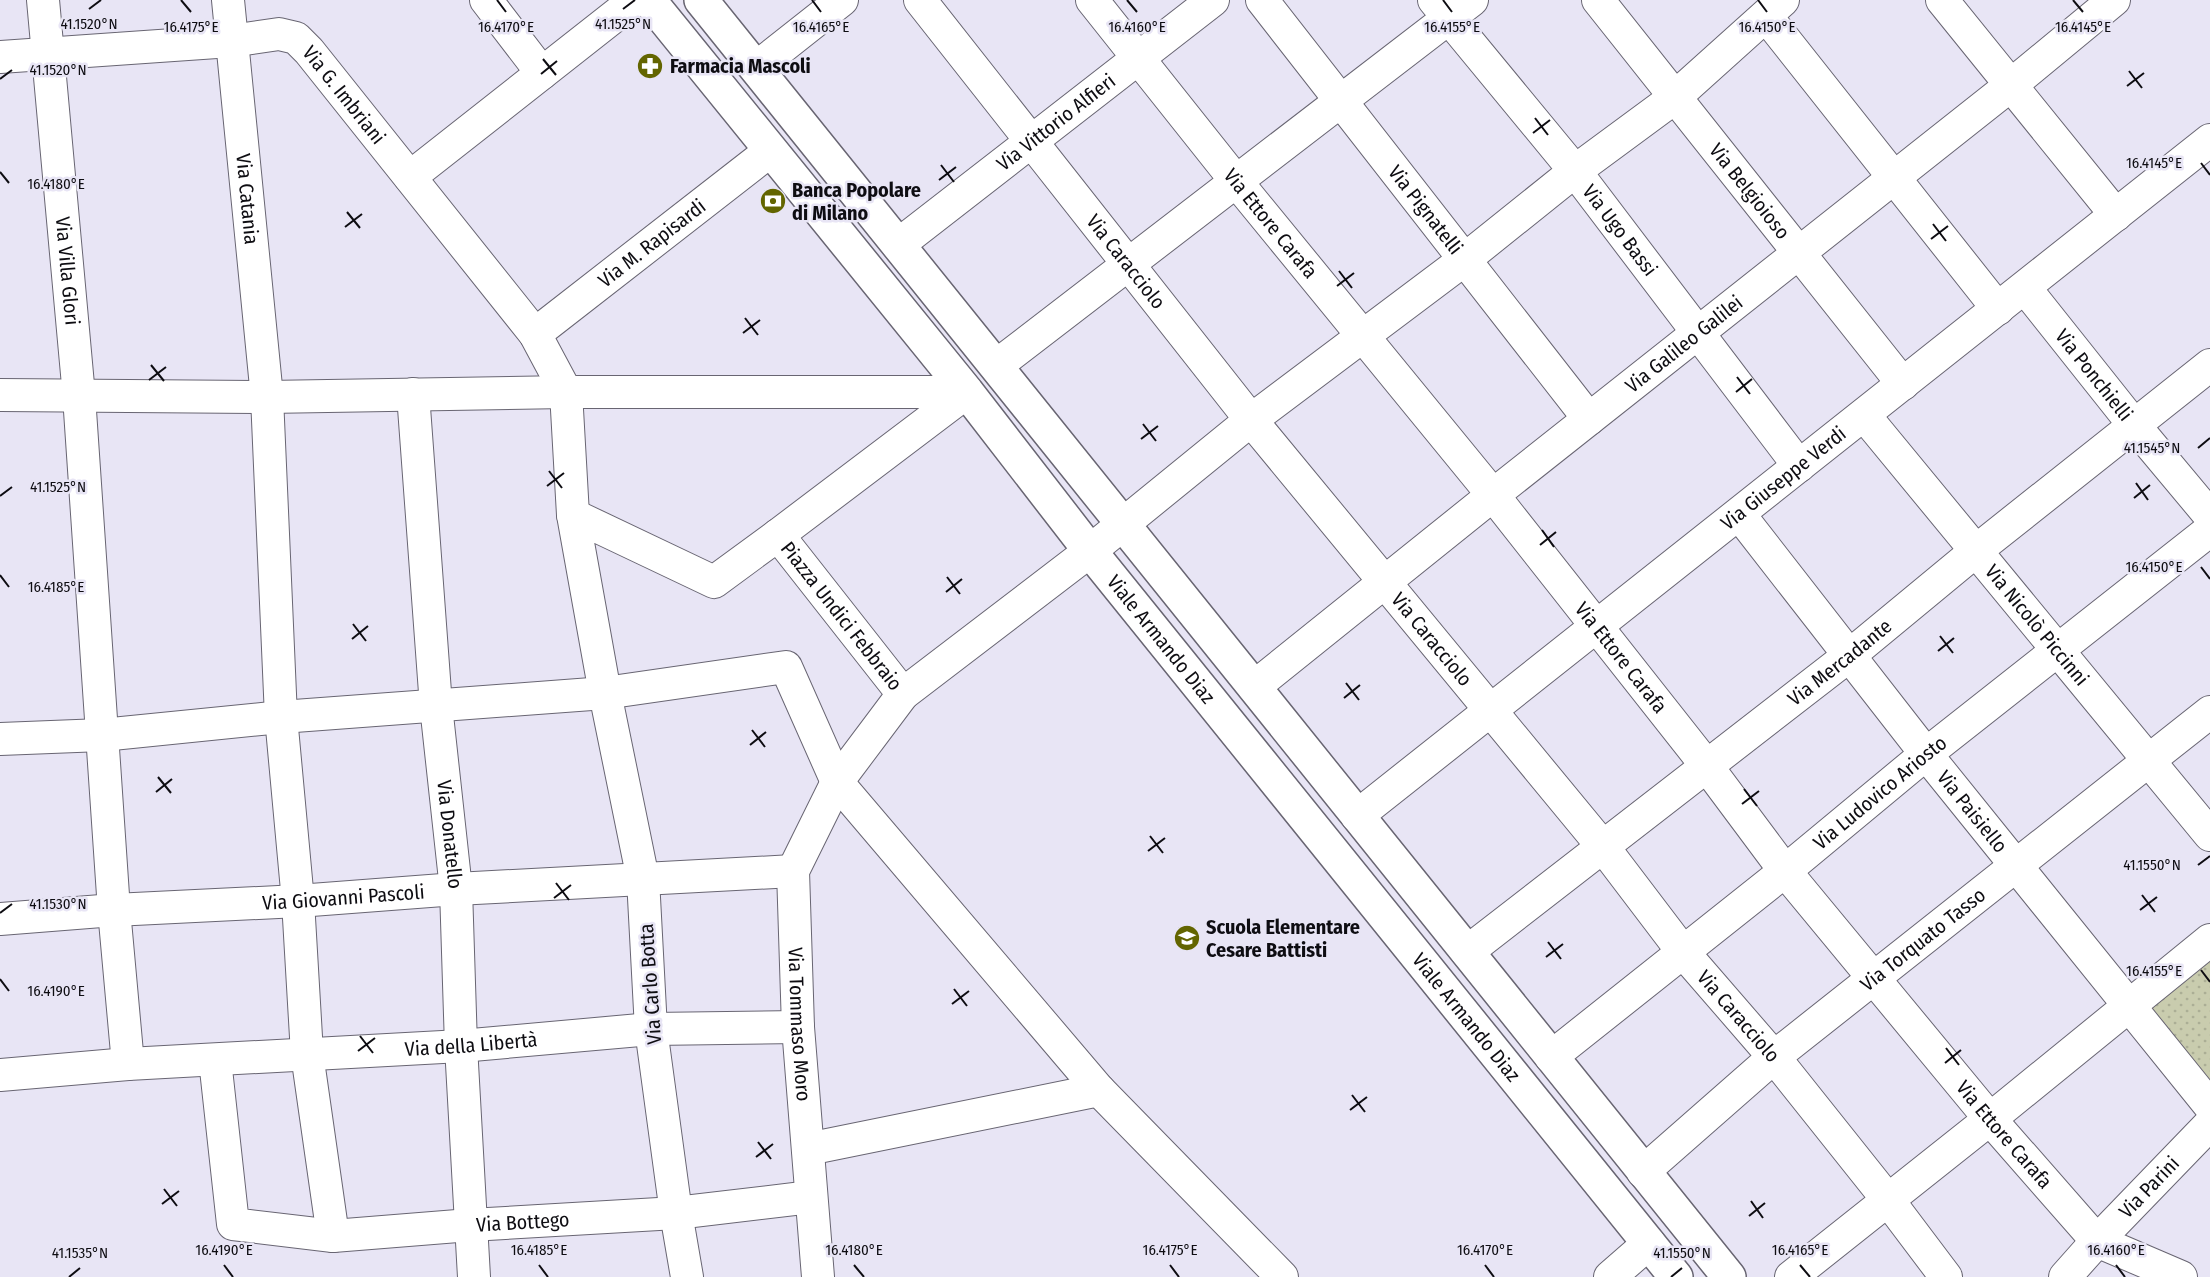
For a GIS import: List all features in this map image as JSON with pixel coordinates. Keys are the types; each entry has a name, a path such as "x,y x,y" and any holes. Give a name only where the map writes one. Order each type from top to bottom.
{"main road":[{"name":"Viale Armando Diaz","path":"649,0 967,392 1090,552 1676,1277"},
{"path":"701,0 1729,1277"}],"street":[{"name":"Via Villa Glori","path":"43,0 79,396 114,910 128,1065"},
{"name":"Via Catania","path":"228,0 267,397 281,717 298,901 307,1054 333,1236"},
{"path":"486,0 543,73"},
{"path":"410,177 635,0"},
{"path":"756,68 842,0"},
{"name":"Via Caracciolo","path":"920,0 1251,420 1604,848 1683,952 1774,1058 1888,1200 1946,1277"},
{"name":"Via Ettore Carafa","path":"1092,0 1597,626 1706,765 1785,871 1990,1119 2097,1241 2181,1277"},
{"name":"Via Vittorio Alfieri","path":"898,245 1213,0"},
{"name":"Via Pignatelli","path":"1262,0 1589,419"},
{"name":"Via Belgioioso","path":"1598,0 1903,384"},
{"path":"1942,0 2116,215"},
{"name":"Via Galileo Galilei","path":"1254,687 1492,495 2011,85 2114,0"},
{"path":"996,366 1340,102 1451,6"},
{"name":"Via Ugo Bassi","path":"1451,6 1799,466"},
{"path":"903,694 1090,552 1251,420 1464,260 1575,171 1674,98 1775,8 1895,177 1998,309"},
{"name":"Via G. Imbriani","path":"0,57 231,41 279,34 296,38 309,51 535,334 566,392"},
{"name":"Via Giuseppe Verdi","path":"1357,816 2116,215 2206,150"},
{"name":"Via M. Rapisardi","path":"535,334 770,151"},
{"name":"Via Ponchielli","path":"2025,288 2210,516"},
{"name":"Via Mercadante","path":"1467,952 1850,655 1977,550 2210,365"},
{"path":"0,395 267,397 566,392 967,392"},
{"path":"566,392 573,515 605,693"},
{"path":"778,535 967,392"},
{"name":"Via Donatello","path":"413,394 436,706 456,889 460,1046 474,1277"},
{"name":"Via Nicolò Piccinni","path":"1864,415 2210,835"},
{"name":"Via Paisiello","path":"1739,514 1926,754 2210,1106"},
{"name":"Piazza Undici Febbraio","path":"573,515 714,582 778,535 903,694 837,782"},
{"name":"Via Ludovico Ariosto","path":"1551,1058 1785,871 1926,754 2210,530"},
{"path":"0,739 102,735 281,717 605,693 786,667 837,782 1099,1090 1282,1277"},
{"name":"Via Carlo Botta","path":"605,693 643,879 651,1029 687,1277"},
{"name":"Via Torquato Tasso","path":"1643,1172 1774,1058 2210,712"},
{"name":"Via Tommaso Moro","path":"818,1277 798,1027 793,871 837,782"},
{"name":"Via Giovanni Pascoli","path":"0,919 456,889 793,871"},
{"path":"1791,1277 2210,940"},
{"name":"Via della Libertà","path":"0,1075 128,1065 460,1046 651,1029 798,1027"},
{"name":"Via Bottego","path":"215,1060 233,1224 333,1236 470,1224 676,1213 811,1197"},
{"path":"808,1149 1099,1090"},
{"name":"Via Parini","path":"2065,1277 2210,1124"},
{"path":"1610,1277 1649,1243"}],"green space":[{"path":"2210,958 2210,1088 2149,1009"}],"place":[{"name":"Farmacia Mascoli","path":"650,66"},
{"name":"Banca Popolare di Milano","path":"773,201"},
{"name":"Scuola Elementare Cesare Battisti","path":"1187,938"}]}
